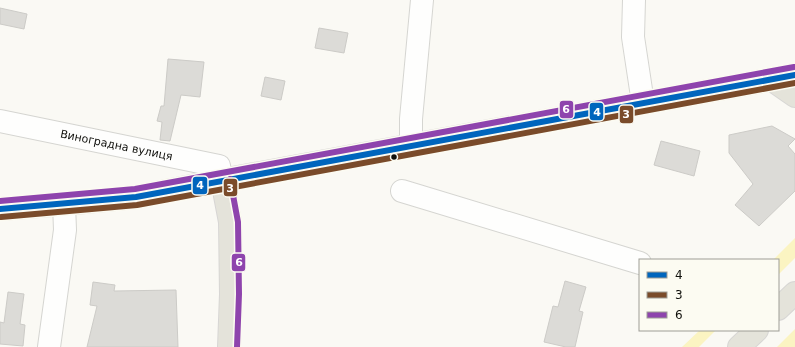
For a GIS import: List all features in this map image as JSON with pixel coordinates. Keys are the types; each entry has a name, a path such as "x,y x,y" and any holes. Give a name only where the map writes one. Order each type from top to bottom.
{"main road":[{"path":"229,347 231,294 230,222 222,180 795,75"},
{"path":"772,80 795,96"},
{"path":"779,308 795,293"},
{"path":"739,347 755,331"}],"street":[{"path":"411,145 411,118 422,0"},
{"path":"634,0 633,37 643,103"},
{"name":"Виноградна вулиця","path":"0,121 219,166 222,180"},
{"path":"0,209 136,197 222,180"},
{"path":"402,192 639,263"},
{"path":"49,347 65,230 64,204"}],"shaded area":[{"path":"795,238 795,258 779,274 779,259 774,259"},
{"path":"795,329 795,347 777,347"},
{"path":"699,331 715,331 699,347 682,347"}],"building":[{"path":"0,8 27,14 24,29 0,24"},
{"path":"319,28 348,33 344,53 315,48"},
{"path":"168,59 204,62 200,97 181,95 170,141 160,140 162,122 157,121 161,106 164,106"},
{"path":"265,77 285,81 281,100 261,96"},
{"path":"772,126 795,139 788,146 795,154 795,191 759,226 735,205 753,184 729,153 729,135"},
{"path":"661,141 700,151 694,176 654,165"},
{"path":"565,281 586,287 579,311 583,312 575,347 566,347 544,342 553,306 558,307"},
{"path":"93,282 115,285 114,291 176,290 178,347 87,347 97,306 90,305"},
{"path":"8,292 24,294 20,324 25,325 23,346 0,344 0,322 4,323"}],"transit line":[{"name":"6","path":"0,201 135,189 794,67"},
{"name":"4","path":"0,209 136,197 795,75"},
{"name":"3","path":"1,217 137,205 795,83"},
{"name":"6","path":"230,179 238,222 239,294 237,347"}]}
